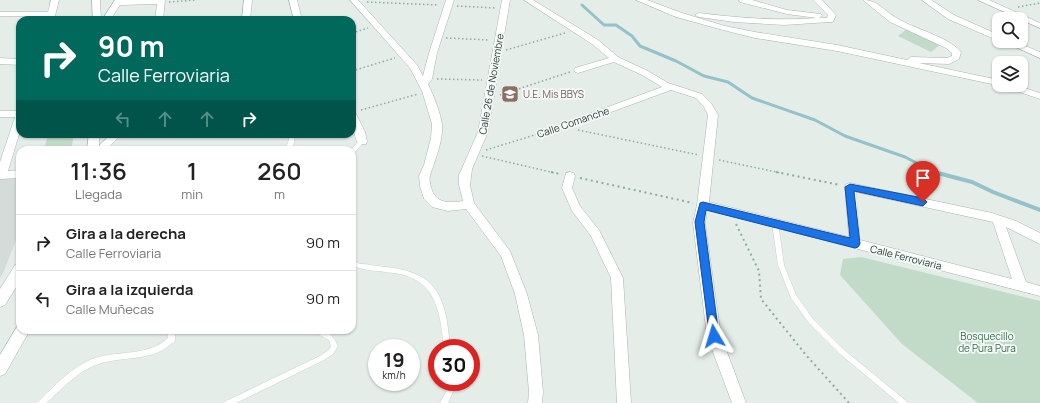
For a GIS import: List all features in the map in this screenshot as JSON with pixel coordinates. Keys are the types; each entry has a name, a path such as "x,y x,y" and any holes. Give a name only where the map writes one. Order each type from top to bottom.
{"street":[{"path":"50,16 55,0"},
{"path":"96,0 97,16"},
{"path":"246,16 248,0"},
{"path":"293,0 297,16"},
{"path":"528,0 595,42 615,59 671,87 699,96 708,105 713,115 703,205 699,222 714,336 739,403"},
{"path":"640,0 679,15 755,35 837,48 900,63 992,82"},
{"path":"743,0 797,14 832,15"},
{"path":"817,0 823,4 832,15"},
{"path":"867,0 893,20 949,46 957,52 956,57 949,61 903,60 900,63"},
{"path":"926,0 952,17 992,35"},
{"path":"982,0 1040,26"},
{"path":"109,16 118,1 160,1 159,16"},
{"path":"356,1 376,26 414,67 426,85 437,124 436,138 430,164 424,176 428,196 436,204 448,207 469,204 506,254 521,294 531,335 536,392 535,403"},
{"path":"426,85 449,3"},
{"name":"Calle 26 de Noviembre","path":"469,204 464,183 466,169 480,143 490,98 491,80 498,53 505,4"},
{"path":"0,14 33,16"},
{"path":"679,15 691,14 734,20 784,23 830,20 832,15"},
{"path":"1023,48 1040,55"},
{"path":"578,70 615,59"},
{"path":"0,61 16,62"},
{"name":"Calle Comanche","path":"562,127 671,87"},
{"path":"1027,92 1040,96"},
{"path":"356,112 362,141"},
{"path":"0,114 16,115"},
{"path":"16,127 0,174 16,174"},
{"path":"104,146 113,138"},
{"path":"570,176 567,188 576,208 595,233 617,278 624,403"},
{"path":"855,244 850,187 998,219 1012,224 1040,239"},
{"name":"Calle Ferroviaria","path":"703,205 1040,291"},
{"path":"998,219 1021,286"},
{"path":"0,301 16,275"},
{"path":"0,369 21,334"}],"lane":[{"path":"356,148 362,141"},
{"path":"775,224 781,265 792,296 811,321 841,351 904,403"},
{"path":"356,264 414,276 429,285 443,315 446,339"},
{"path":"41,403 74,372 95,361 154,351 167,346 172,339 171,334"},
{"path":"228,403 322,358 335,346 331,338 324,334"},
{"path":"444,403 450,391"}],"path":[{"path":"160,1 195,0"},
{"path":"356,1 505,4"},
{"path":"1001,9 1040,3"},
{"path":"356,32 376,26"},
{"path":"498,53 576,30"},
{"path":"438,38 499,40"},
{"path":"356,70 403,55"},
{"path":"490,98 578,70"},
{"path":"356,112 426,85 491,80"},
{"name":"Calle Comanche","path":"473,154 562,127"},
{"path":"473,154 703,205"},
{"path":"732,213 747,249 759,271 761,299 806,355 849,403"}],"shaded area":[{"path":"0,179 16,179 16,240 0,278"}],"green space":[{"path":"908,28 941,44 931,52 898,36"},
{"path":"47,138 73,138 72,146 45,146"},
{"name":"Bosquecillo de Pura Pura","path":"861,257 1040,301 1040,403 978,403 902,344 840,275 843,259"}],"waterway":[{"path":"582,5 604,25 616,25 632,36 640,46 676,61 704,76 728,82 752,98 815,120 845,136 905,157 934,172"},
{"path":"934,172 972,182 993,192 1040,210"}],"place":[{"name":"U.E. Mis BBYS","path":"510,94"}],"route":[{"path":"714,336 699,222 703,205 855,244 850,187 923,202"}]}
